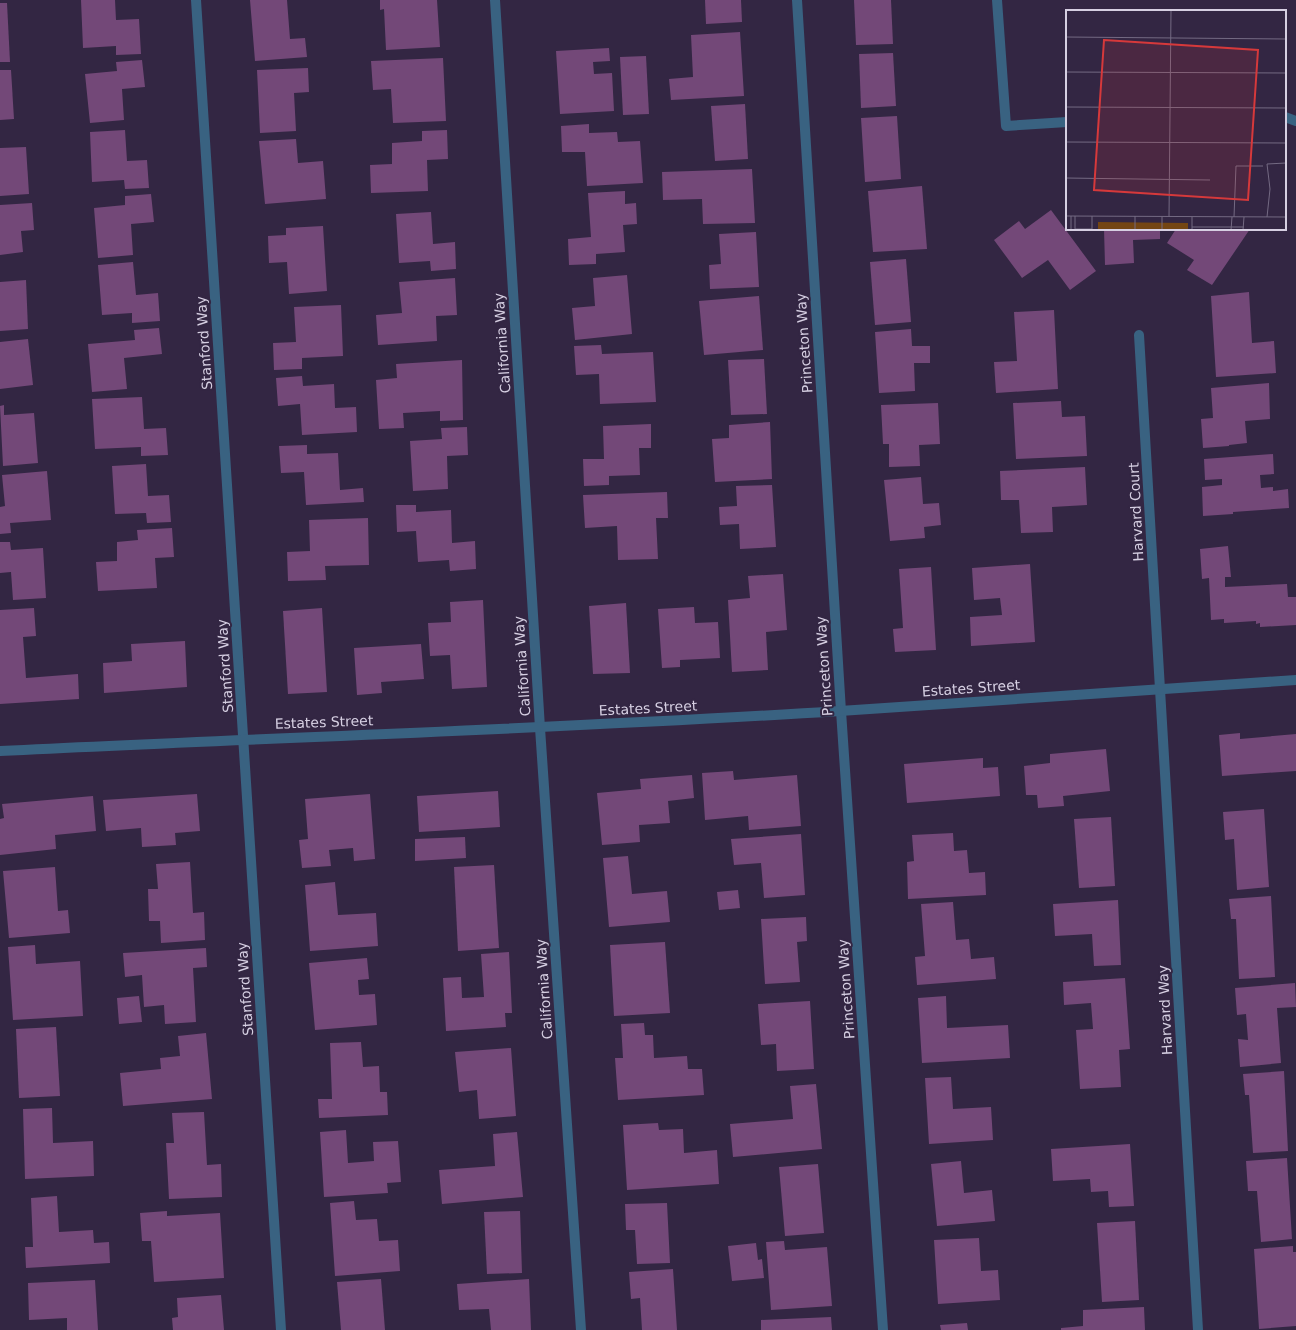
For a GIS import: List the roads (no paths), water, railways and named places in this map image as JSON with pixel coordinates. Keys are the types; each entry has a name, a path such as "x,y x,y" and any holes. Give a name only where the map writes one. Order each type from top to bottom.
{"street":[{"name":"Stanford Way","path":"196,0 281,1330"},
{"name":"California Way","path":"495,0 540,728 581,1330"},
{"name":"Princeton Way","path":"797,0 841,711 883,1330"},
{"path":"997,0 1006,126 1066,122"},
{"path":"1286,117 1296,121"},
{"name":"Harvard Court","path":"1139,335 1160,688"},
{"name":"Estates Street","path":"0,751 244,739 540,728 841,711 1160,688 1296,680"},
{"name":"Harvard Way","path":"1160,688 1198,1330"}]}
